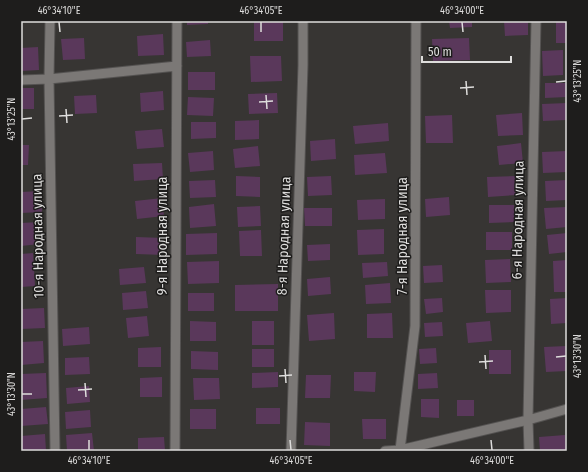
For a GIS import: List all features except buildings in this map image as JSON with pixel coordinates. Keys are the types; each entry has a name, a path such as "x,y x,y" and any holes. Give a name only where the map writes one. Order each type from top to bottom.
{"street":[{"name":"10-я Народная улица","path":"50,21 49,79 55,451"},
{"name":"9-я Народная улица","path":"175,451 177,21"},
{"name":"8-я Народная улица","path":"291,451 303,21"},
{"name":"7-я Народная улица","path":"401,450 415,326 416,21"},
{"name":"6-я Народная улица","path":"529,451 528,420 536,21"},
{"path":"21,80 49,79 177,66"},
{"path":"385,451 401,450 528,420 567,409"}]}
